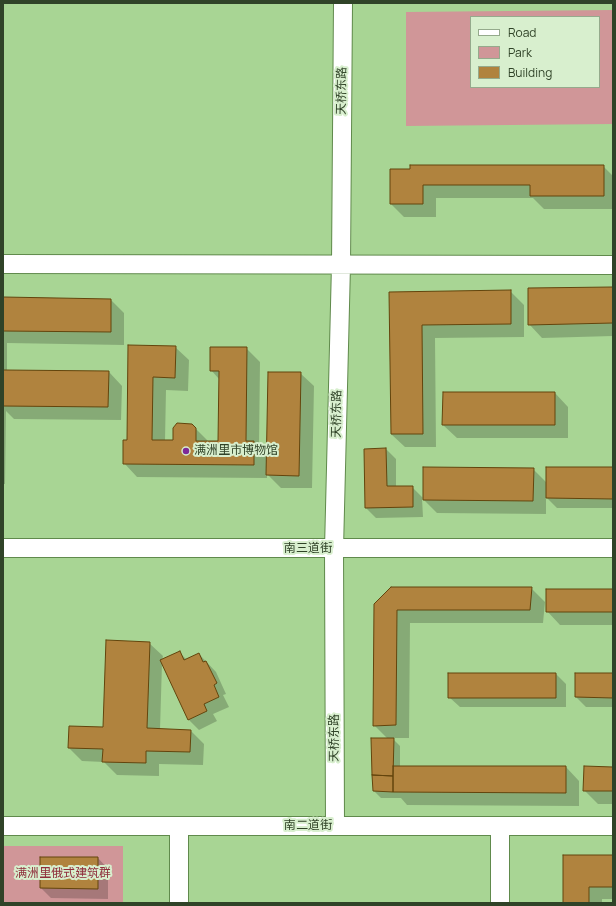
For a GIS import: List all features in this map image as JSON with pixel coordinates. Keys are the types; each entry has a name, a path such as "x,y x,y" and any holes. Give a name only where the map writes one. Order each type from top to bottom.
{"street":[{"name":"天桥东路","path":"335,826 334,549 341,265 343,3"},
{"path":"3,264 613,266"},
{"name":"南三道街","path":"3,548 613,548"},
{"name":"南二道街","path":"3,826 613,826"},
{"path":"179,826 179,903"},
{"path":"500,827 500,903"}],"green space":[{"path":"613,10 613,124 406,126 406,12"},
{"name":"满洲里俄式建筑群","path":"3,846 123,846 123,903 3,903"}],"building":[{"path":"410,165 604,165 604,196 530,196 530,185 423,185 423,204 390,204 390,169 410,169"},
{"path":"613,287 613,323 528,325 528,288"},
{"path":"511,290 511,324 422,325 423,434 391,434 389,292"},
{"path":"3,297 111,299 111,332 3,331"},
{"path":"128,345 176,346 175,378 153,377 152,440 173,440 173,428 177,423 192,424 196,428 196,441 218,441 219,371 210,371 210,347 247,347 246,441 254,441 254,465 123,464 123,440 127,440"},
{"path":"3,370 109,371 108,407 3,406"},
{"path":"268,372 301,372 299,476 266,475"},
{"path":"443,392 555,392 555,425 442,425"},
{"path":"386,448 387,486 413,486 413,507 365,508 364,449"},
{"path":"423,467 534,468 533,501 423,500"},
{"path":"546,467 613,467 613,499 546,498"},
{"path":"391,587 532,587 530,610 397,610 396,725 373,726 374,604"},
{"path":"546,589 613,589 613,612 546,612"},
{"path":"106,640 150,642 147,728 191,730 190,752 146,751 146,763 102,762 103,749 68,748 69,726 103,727"},
{"path":"180,651 184,660 199,653 203,662 206,661 217,683 214,685 219,697 204,704 207,711 188,720 160,660"},
{"path":"448,673 556,673 556,698 448,698"},
{"path":"575,673 613,673 613,698 575,697"},
{"path":"371,738 394,738 393,776 372,775"},
{"path":"393,766 566,766 566,793 393,792"},
{"path":"584,766 613,767 613,791 583,791"},
{"path":"372,775 393,776 393,792 373,791"},
{"path":"563,855 613,855 613,887 589,887 589,903 563,903"},
{"path":"40,857 98,857 98,889 40,888"}],"place":[{"name":"满洲里市博物馆","path":"186,451"}]}
